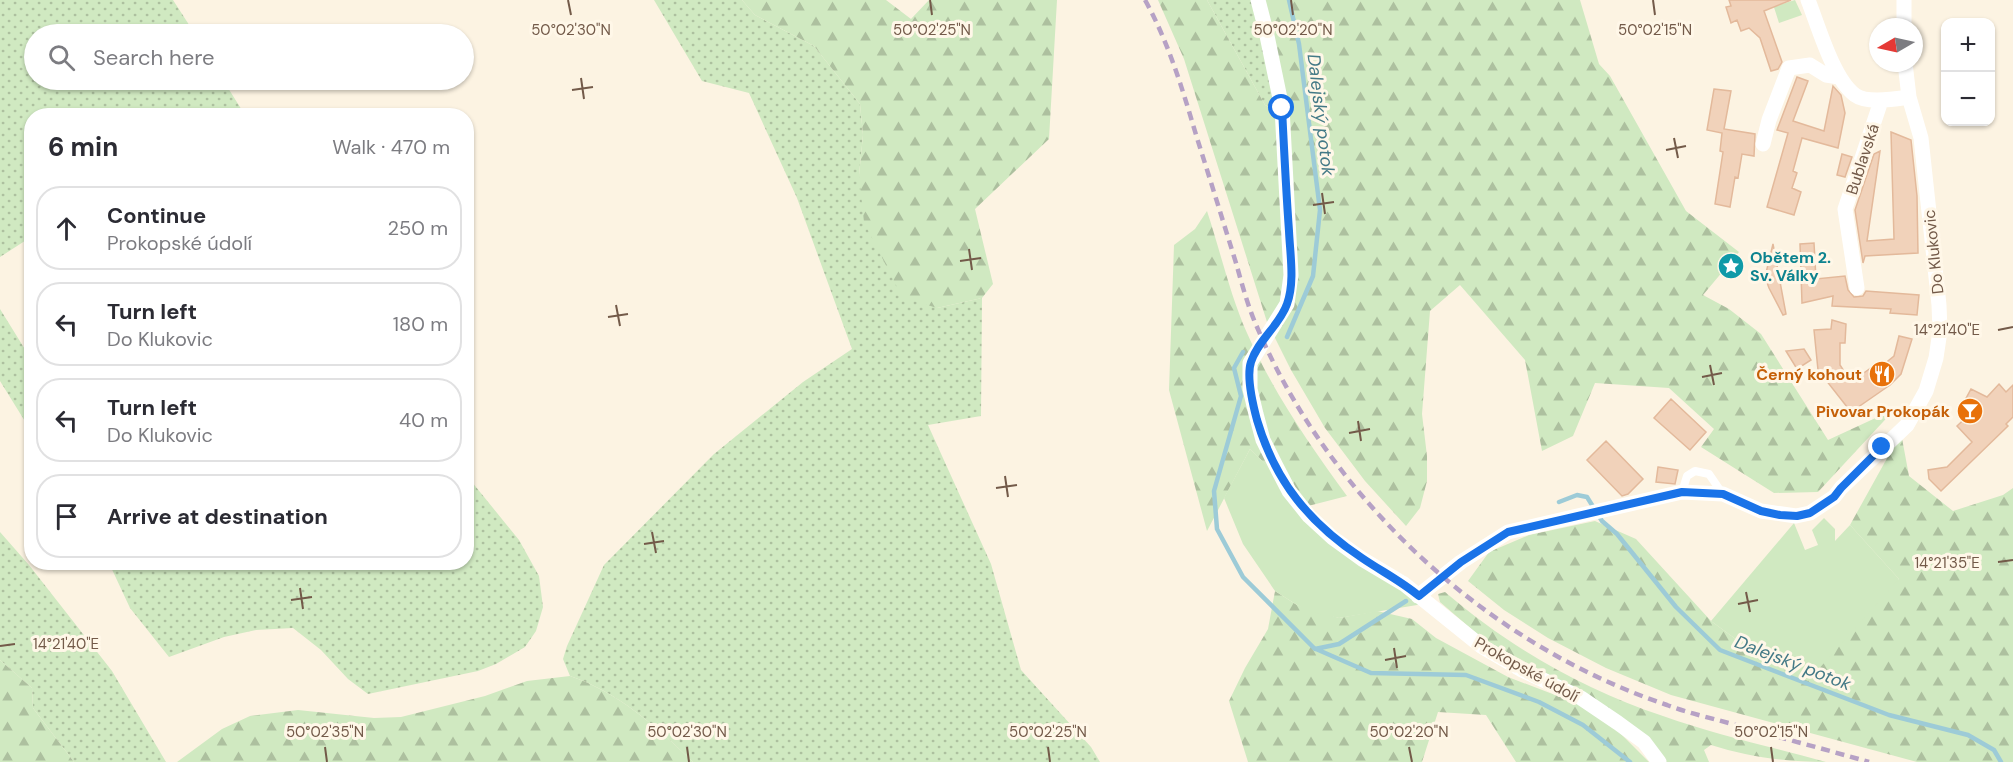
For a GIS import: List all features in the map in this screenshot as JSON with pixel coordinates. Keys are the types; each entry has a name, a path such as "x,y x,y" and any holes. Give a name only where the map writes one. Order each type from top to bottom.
{"street":[{"name":"Prokopské údolí","path":"1258,0 1282,108 1291,275 1287,304 1250,363 1250,389 1263,440 1289,491 1309,516 1340,543 1404,584 1481,646 1522,670 1581,698 1618,723 1644,742 1659,762"},
{"path":"1808,0 1839,77 1856,96 1881,101 1909,97"},
{"path":"1904,0 1904,18"},
{"path":"1763,144 1769,120 1789,68 1810,65 1826,75 1839,77"},
{"name":"Do Klukovic","path":"1419,596 1461,562 1508,532 1682,492 1723,494 1761,511 1771,513 1797,516 1810,513 1834,497 1907,425 1926,391 1936,358 1940,331 1921,138 1909,97 1906,72"},
{"name":"Bublavská","path":"1857,288 1845,209 1881,101"}],"lane":[{"path":"1682,492 1687,476 1695,471 1709,474 1723,494"}],"green space":[{"path":"0,0 173,0 189,24 24,24 24,90 229,90 241,108 24,108 24,242 0,257"},
{"path":"654,0 742,0 755,15 814,46 860,104 863,135 859,175 937,308 982,298 981,416 928,425 991,564 1021,670 1091,747 1100,762 693,762 651,724 621,701 570,676 563,659 604,565 714,454 803,382 852,349 797,198 749,93 702,81"},
{"path":"742,0 886,0 911,19 929,0 1057,0 1049,139 975,209 993,284 982,298 937,308 902,297 864,222 859,175 863,135 860,104 814,46 755,15"},
{"path":"1158,0 1207,0 1265,105 1273,109 1274,96 1252,0 1580,0 1599,64 1610,76 1686,211 1739,252 1703,295 1729,309 1761,334 1828,440 1895,409 1818,492 1774,493 1701,447 1714,429 1669,388 1595,383 1573,436 1542,451 1525,360 1460,285 1430,311 1422,414 1427,456 1427,481 1420,508 1406,526 1365,481 1325,428 1291,370 1267,322 1184,59"},
{"path":"1207,0 1252,0 1274,96 1274,109 1265,105"},
{"path":"1780,0 1782,4 1795,0 1802,15 1779,23 1772,1"},
{"path":"1207,211 1235,303 1257,355 1292,417 1347,496 1308,506 1250,449 1207,531 1169,390 1174,245 1195,229"},
{"path":"0,309 24,348 24,420 0,381"},
{"path":"1901,433 1909,476 1953,511 2003,495 2013,488 2013,762 1917,762 1671,695 1606,668 1548,638 1504,610 1468,581 1489,552 1529,535 1595,521 1636,539 1711,621 1767,662 1899,579 1850,525"},
{"path":"1250,449 1320,517 1362,553 1405,576 1429,603 1339,618 1311,612 1275,591 1243,544 1224,498"},
{"path":"474,485 519,540 539,576 543,607 536,631 525,647 496,664 478,671 368,694 348,679 321,650 293,628 256,630 224,637 169,657 130,608 112,570 474,570"},
{"path":"1824,518 1835,529 1835,541 1850,525 1899,579 1808,681 1767,662 1711,621 1794,523 1805,550 1818,545 1812,530"},
{"path":"0,532 24,559 24,570 33,570 112,671 166,762 74,762 33,708 32,688 0,660"},
{"path":"1275,591 1297,605 1339,618 1377,611 1412,619 1436,638 1508,677 1576,703 1608,721 1649,762 1516,762 1486,715 1438,712 1422,762 1248,762 1229,701 1268,629"},
{"path":"1445,592 1469,612 1521,648 1548,665 1604,693 1683,723 1826,762 1768,758 1711,745 1704,750 1709,762 1661,762 1563,682 1484,640 1440,602 1438,594"},
{"path":"0,660 32,688 33,708 74,762 0,762"},
{"path":"570,676 621,701 651,724 693,762 177,762 222,729 250,716 298,710 374,718 401,717 485,696 527,681"}],"building":[{"path":"1729,0 1791,0 1764,11 1782,62 1778,69 1771,71 1760,38 1749,28 1741,31 1737,20 1731,23 1726,7 1731,6"},
{"path":"1797,77 1808,81 1793,121 1824,131 1833,86 1841,95 1845,113 1838,148 1802,138 1793,171 1797,173 1792,188 1801,192 1794,215 1767,207 1788,133 1777,130"},
{"path":"1714,89 1731,91 1724,129 1755,134 1754,156 1742,154 1730,207 1715,204 1723,152 1720,151 1722,133 1707,130"},
{"path":"1891,132 1911,140 1917,196 1918,253 1865,256 1863,263 1855,210 1874,154 1880,151 1867,241 1894,239"},
{"path":"1842,154 1852,157 1845,177 1837,175"},
{"path":"1814,243 1816,279 1845,276 1848,290 1854,297 1863,296 1866,291 1919,295 1917,315 1890,313 1891,309 1832,306 1833,296 1802,303 1800,244"},
{"path":"1773,244 1786,314 1783,315 1765,277"},
{"name":"Černý kohout","path":"1832,320 1846,324 1845,343 1840,343 1840,365 1851,382 1875,365 1878,369 1894,356 1899,336 1912,339 1901,374 1890,385 1851,412 1818,370 1814,330 1831,329"},
{"path":"1804,349 1811,360 1797,369 1786,351"},
{"path":"1999,384 2006,392 2013,385 2013,417 2006,424 2008,426 1941,491 1929,479 1928,470 1947,467 1972,442 1957,426 1974,410 1963,404 1971,389 1987,397"},
{"path":"1671,399 1706,432 1690,450 1654,418"},
{"path":"1606,441 1643,479 1628,494 1622,496 1587,460"},
{"path":"1658,467 1678,470 1675,484 1656,482"}],"waterway":[{"name":"Dalejský potok","path":"1287,337 1313,276 1320,210 1299,44 1289,0"},
{"name":"Dalejský potok","path":"1243,352 1234,368 1241,396 1214,491 1217,529 1243,577 1315,649 1339,644 1406,601"},
{"name":"Dalejský potok","path":"1559,502 1577,495 1587,497 1602,521 1617,534 1676,607 1720,650 1889,715 1968,735 1994,750 2001,762"},
{"path":"1316,649 1371,673 1466,675 1539,702 1583,725 1630,762"}],"railway":[{"path":"1145,0 1175,68 1257,327 1289,391 1327,451 1372,507 1423,559 1478,605 1538,645 1601,679 1683,710 1869,762"}],"place":[{"name":"Obětem 2. Sv. Války","path":"1731,266"},
{"name":"Černý kohout","path":"1882,374"},
{"name":"Pivovar Prokopák","path":"1970,411"}],"route":[{"path":"1282,108 1291,275 1287,304 1250,363 1250,389 1263,440 1289,491 1309,516 1362,559 1404,584 1419,596 1461,562 1508,532 1682,492 1723,494 1761,511 1780,515 1797,516 1810,513 1834,497 1882,447"}]}
